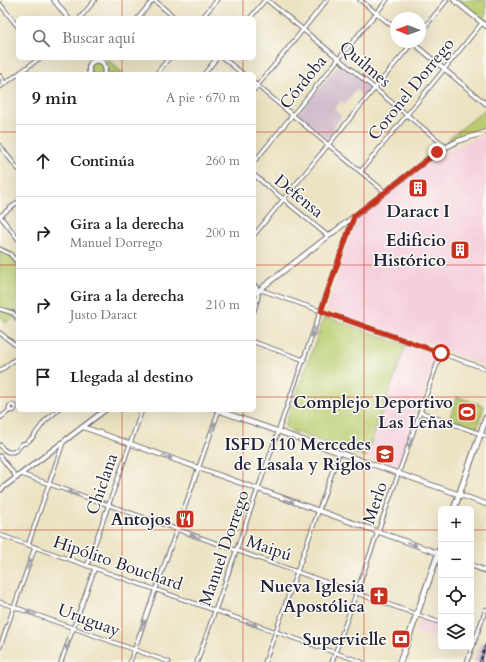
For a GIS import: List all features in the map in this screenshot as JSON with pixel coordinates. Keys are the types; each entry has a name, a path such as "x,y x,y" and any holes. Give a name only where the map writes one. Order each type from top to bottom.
{"main road":[{"path":"455,506 486,418"},
{"path":"400,662 438,559"}],"street":[{"path":"54,0 66,16"},
{"path":"82,16 95,0"},
{"path":"140,16 153,0 173,16"},
{"path":"204,16 217,0"},
{"path":"252,16 266,0"},
{"name":"Quilmes","path":"266,0 446,147"},
{"path":"327,0 256,84 385,192"},
{"path":"360,0 390,25"},
{"name":"Córdoba","path":"256,160 387,0"},
{"path":"426,26 447,0"},
{"path":"454,0 484,24"},
{"path":"0,4 16,24"},
{"name":"Coronel Dorrego","path":"361,171 444,69 484,24"},
{"path":"256,233 407,48"},
{"path":"419,48 486,104"},
{"path":"23,72 38,60"},
{"path":"89,72 88,69 90,63 94,60"},
{"path":"98,60 102,62 105,67 105,72"},
{"path":"158,72 168,60"},
{"path":"206,72 215,60"},
{"path":"226,60 240,72"},
{"path":"0,76 5,83"},
{"path":"0,87 16,77"},
{"path":"256,296 258,291 429,158 458,141 486,132"},
{"path":"0,146 1,151 16,167"},
{"name":"Defensa","path":"256,177 328,236"},
{"path":"16,204 0,216 16,236"},
{"name":"Manuel Dorrego","path":"198,662 354,216"},
{"path":"0,249 10,254 16,261"},
{"path":"258,291 264,290 486,369"},
{"path":"0,309 13,313 16,316"},
{"path":"0,334 16,346"},
{"path":"256,343 304,360"},
{"name":"Merlo","path":"332,662 441,353"},
{"path":"0,371 16,358"},
{"path":"0,418 10,410"},
{"path":"0,445 8,452 17,450 22,444 33,438 45,421 56,412"},
{"path":"0,490 102,412"},
{"name":"Chiclana","path":"87,566 141,412"},
{"path":"130,662 217,412"},
{"path":"223,412 486,504"},
{"path":"420,412 486,436"},
{"path":"83,427 438,553"},
{"path":"28,545 64,441"},
{"path":"265,662 339,453"},
{"path":"0,456 17,478"},
{"name":"Maipú","path":"21,474 438,622"},
{"name":"Hipólito Bouchard","path":"0,535 362,662"},
{"path":"0,647 35,547"},
{"path":"474,566 486,571"},
{"path":"61,662 95,568"},
{"name":"Uruguay","path":"0,602 169,662"},
{"path":"467,662 486,609"}],"shaded area":[{"path":"339,65 341,65 369,89 363,97 356,90 345,104 341,101 334,109 342,116 333,128 335,130 329,138 326,138 299,115 299,113"},
{"path":"486,135 486,366 442,350 439,347 428,343 426,344 328,310 327,308 355,219 359,213 442,154"},
{"path":"406,345 435,355 436,357 398,466 396,467 366,457"},
{"path":"420,620 436,626 432,637 415,632"},
{"path":"486,641 486,662 474,662 481,642"}],"green space":[{"path":"458,0 486,0 486,23"},
{"path":"108,60 122,72 107,72"},
{"path":"93,61 102,62 104,72 90,72 89,66"},
{"path":"486,109 486,129 448,142 446,141"},
{"path":"0,248 12,253 16,258 16,321 13,317 6,323 0,315"},
{"path":"326,317 406,345 366,457 287,429 285,426 324,318"},
{"name":"Complejo Deportivo Las Leñas","path":"457,397 484,406 477,428 450,418"}],"railway":[{"path":"480,662 486,645"}],"place":[{"name":"Daract I","path":"418,188"},
{"name":"Edificio Histórico","path":"460,250"},
{"name":"Complejo Deportivo Las Leñas","path":"467,412"},
{"name":"ISFD 110 Mercedes de Lasala y Riglos","path":"385,454"},
{"name":"Antojos","path":"185,519"},
{"name":"Nueva Iglesia Apostólica","path":"379,596"},
{"name":"Supervielle","path":"401,639"}],"route":[{"path":"437,152 354,216 321,311 441,353"}]}
